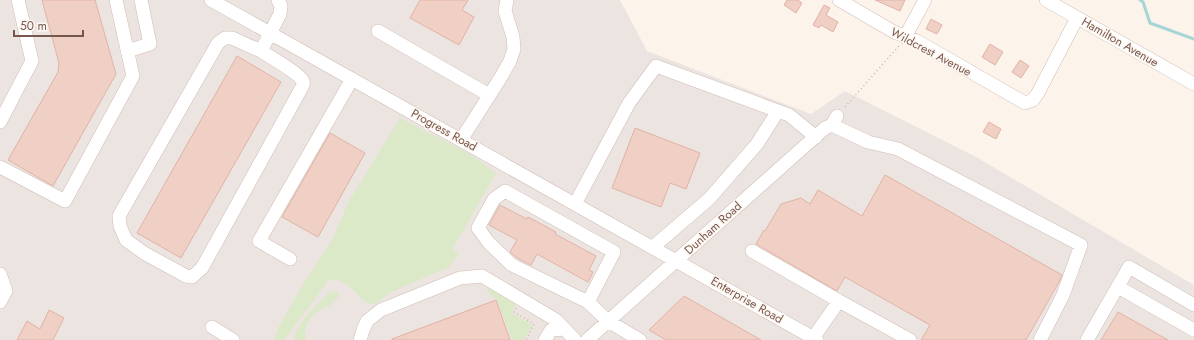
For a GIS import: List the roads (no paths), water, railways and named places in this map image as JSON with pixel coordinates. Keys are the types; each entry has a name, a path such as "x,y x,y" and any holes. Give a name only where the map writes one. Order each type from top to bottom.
{"street":[{"path":"0,122 32,61 18,0"},
{"path":"0,167 65,201 133,76 116,0"},
{"path":"128,51 150,44 141,0"},
{"name":"Progress Road","path":"211,0 676,260"},
{"path":"261,51 280,14 281,6 278,0"},
{"path":"462,140 510,61 514,49 513,37 505,11 507,0"},
{"name":"Wildcrest Avenue","path":"839,0 894,32 917,41 1025,103 1033,100 1038,93 1077,18"},
{"path":"905,37 925,0"},
{"name":"Hamilton Avenue","path":"1046,0 1194,84"},
{"path":"378,31 489,95"},
{"path":"225,38 232,38 261,51 296,74 302,80 302,88 202,268 192,277 186,276 144,253 126,240 120,226 119,216 218,43 225,38"},
{"path":"575,204 629,103 656,66 789,115 816,136"},
{"path":"290,259 259,241 352,79"},
{"path":"653,247 708,199 758,144 778,111"},
{"name":"Dunham Road","path":"587,340 834,121 868,142 898,149 1081,245 1063,295 1040,340"},
{"path":"588,302 614,252 505,191 494,199 478,228 489,243 512,266 588,302 608,321 640,340"},
{"path":"752,251 910,340"},
{"name":"Enterprise Road","path":"676,260 796,335 815,339"},
{"path":"1087,340 1129,268 1194,305"},
{"path":"0,274 6,291 0,302"},
{"path":"360,340 367,321 381,310 460,278 482,276 556,320 575,340"},
{"path":"1118,287 1194,330"},
{"path":"815,339 839,301"},
{"path":"212,327 233,340"},
{"path":"545,340 551,330 565,330"}],"waterway":[{"path":"1140,0 1143,2 1150,23 1194,39"}]}
